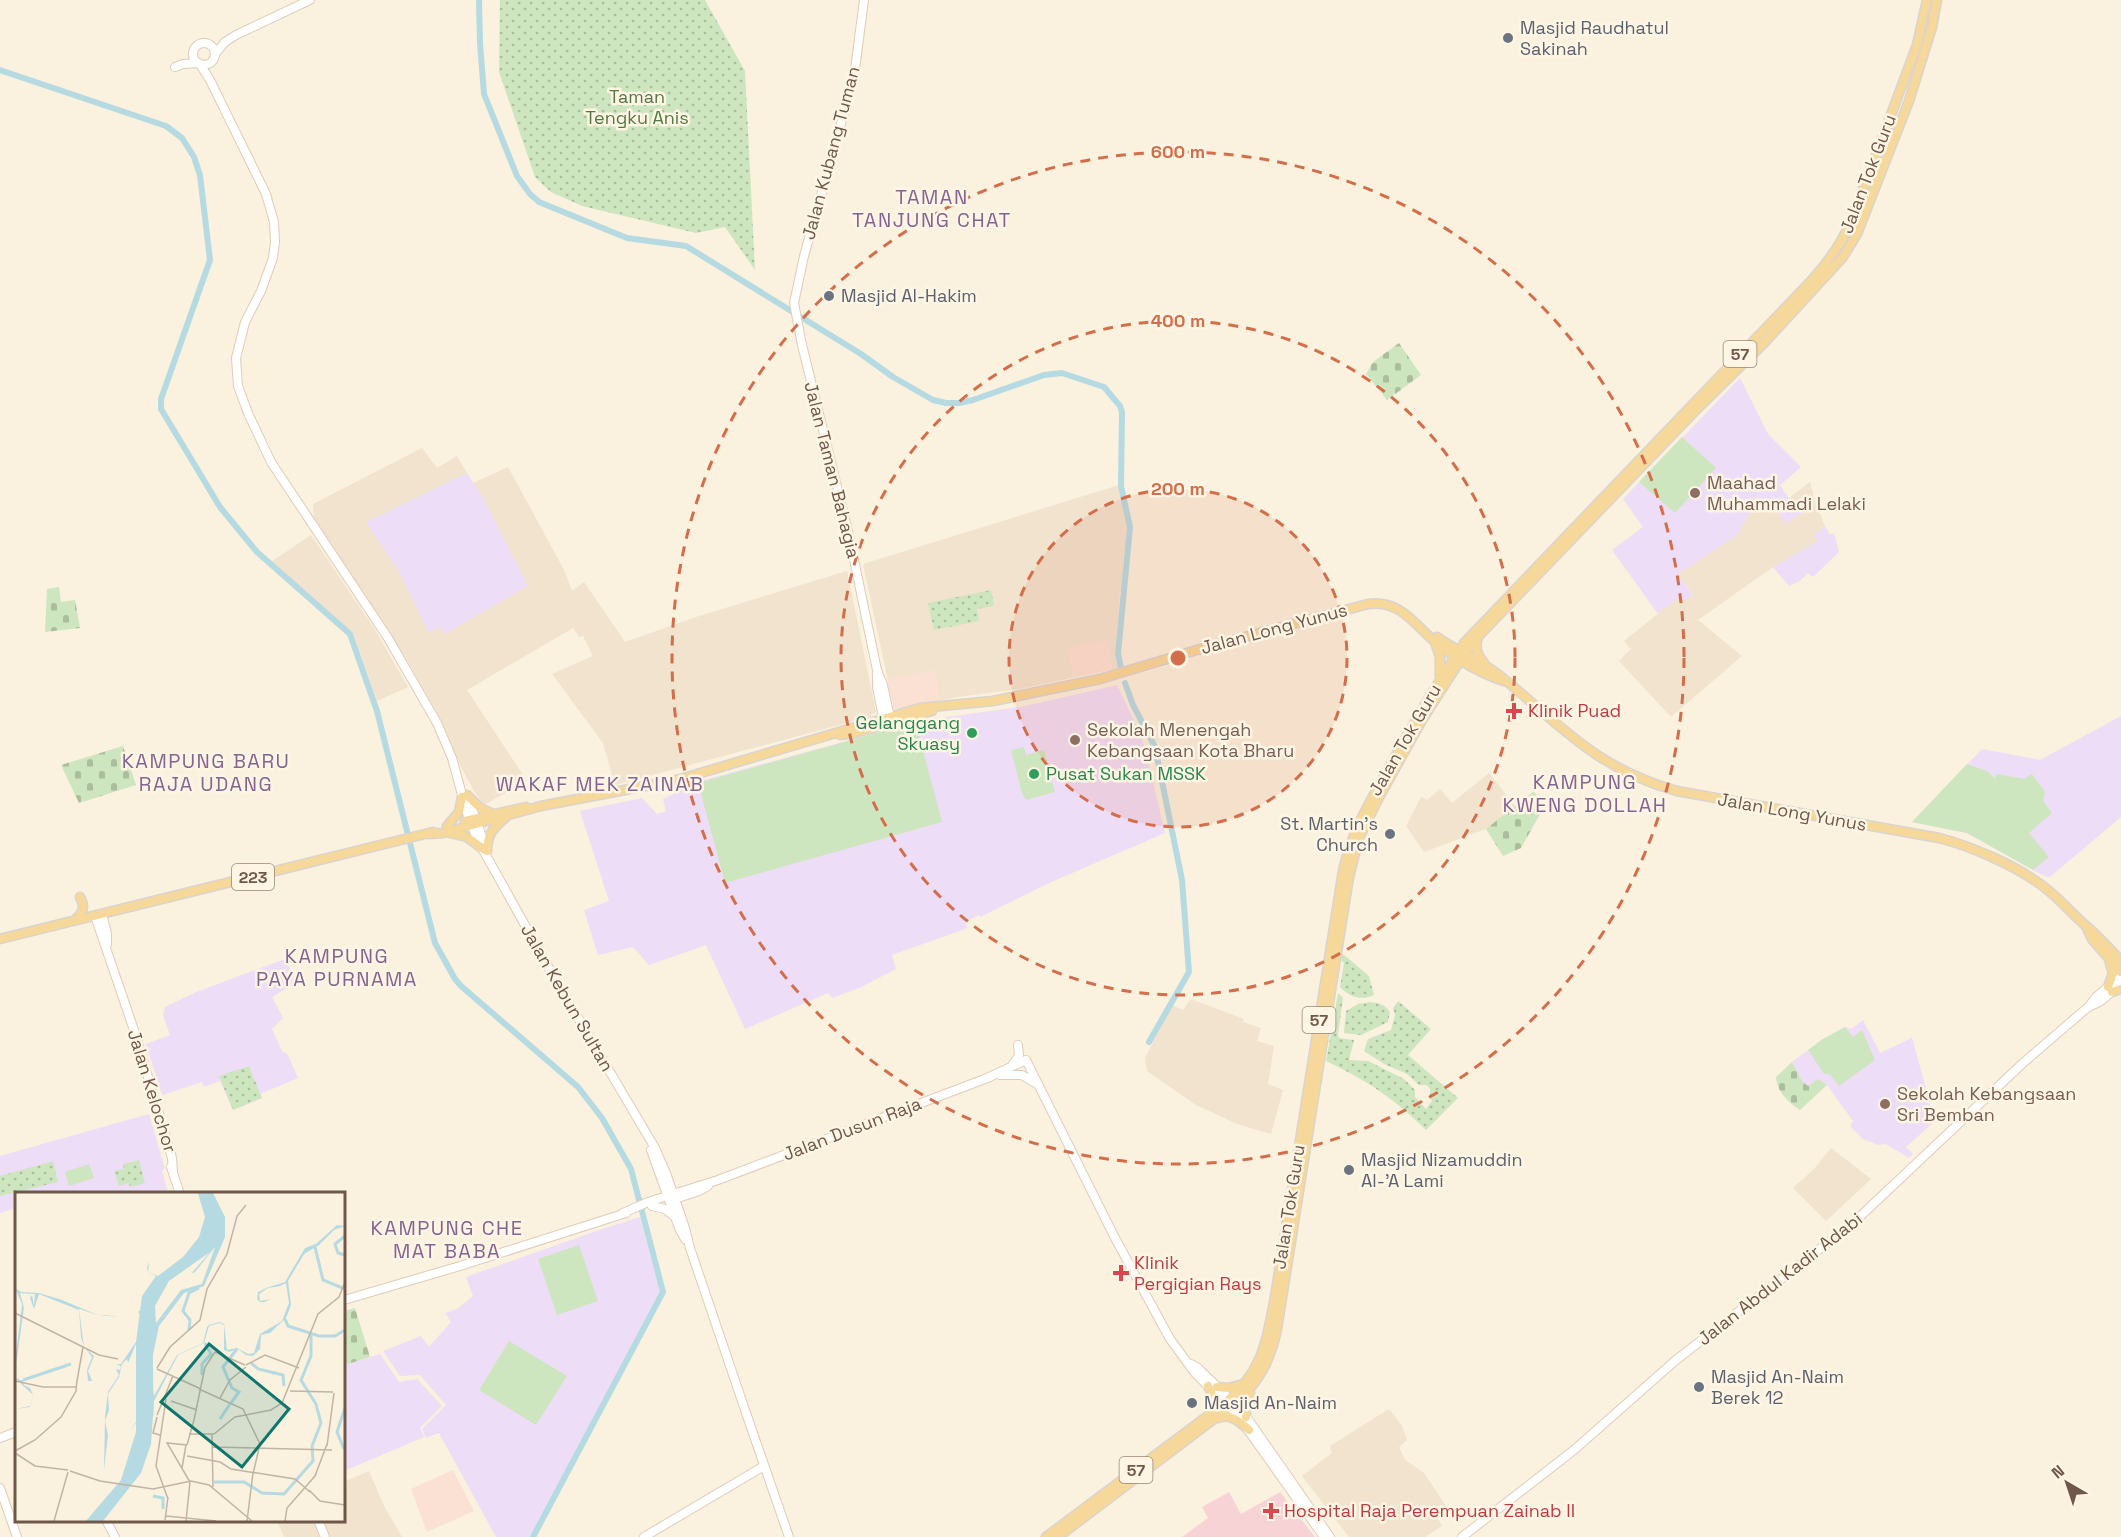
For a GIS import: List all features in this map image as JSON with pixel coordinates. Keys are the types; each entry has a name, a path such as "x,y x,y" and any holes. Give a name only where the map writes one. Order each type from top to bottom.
{"main road":[{"path":"236,35 196,46 193,52 175,67 183,64 206,64 225,42 236,35 310,0"},
{"name":"Jalan Kubang Tuman","path":"800,269 854,77 864,0"},
{"name":"Jalan Tok Guru","path":"1058,1537 1230,1403 1251,1382 1264,1348 1275,1297 1343,870 1348,846 1363,814 1442,681 1478,631 1812,280 1833,254 1851,222 1917,45 1927,0"},
{"name":"Jalan Tok Guru","path":"1478,631 1754,354 1843,256 1857,234 1909,101 1932,27 1937,0"},
{"path":"204,43 210,45 214,57 212,74 218,94"},
{"path":"193,52 194,58 218,94"},
{"name":"Jalan Kebun Sultan","path":"218,94 266,195 274,222 273,258 261,291 245,322 236,358 238,386 248,413 271,462 416,683 445,738 486,853 555,980 661,1161 675,1217 690,1248"},
{"path":"1884,132 1895,136"},
{"name":"Jalan Taman Bahagia","path":"800,269 794,303 802,345 848,531 877,670 877,687 887,721"},
{"path":"1733,362 1739,363 1754,354"},
{"name":"Jalan Long Yunus","path":"474,822 508,816 541,806 676,780 832,736 852,727 946,706 1017,697 1100,679 1200,649 1377,603 1393,605 1459,655 1507,682 1578,743 1604,761 1634,777 1677,791 1939,838 1965,846 2036,881 2098,934 2121,974"},
{"path":"1442,681 1437,640 1461,639 1478,631"},
{"path":"1478,631 1477,653 1488,671"},
{"path":"1442,681 1462,669 1488,671"},
{"path":"486,853 467,837 445,829 459,812 465,796 480,808 493,814"},
{"name":"Jalan Long Yunus","path":"474,822 516,808 541,806"},
{"path":"486,853 487,842 493,828 508,816"},
{"name":"223","path":"0,939 474,822"},
{"path":"73,921 82,913 83,904 80,897"},
{"name":"Jalan Kelochor","path":"98,915 127,1010 131,1033 167,1159 179,1192"},
{"path":"2106,950 2121,955"},
{"path":"2106,950 2113,969 2114,989"},
{"name":"Jalan Long Yunus","path":"2106,950 2121,961"},
{"name":"Jalan Abdul Kadir Adabi","path":"2114,989 2121,974"},
{"name":"Jalan Abdul Kadir Adabi","path":"1462,1537 1574,1450 1684,1354 1852,1224 2000,1083 2087,1008 2121,984"},
{"path":"1007,1068 1019,1056 1018,1045"},
{"path":"1027,1062 1115,1238 1170,1339 1187,1361 1198,1368 1213,1386 1246,1417 1330,1537"},
{"name":"Jalan Dusun Raja","path":"345,1300 634,1210 1027,1062"},
{"name":"Jalan Dusun Raja","path":"987,1078 1000,1075 1027,1062"},
{"path":"1000,1075 1022,1075 1040,1088"},
{"name":"Jalan Kebun Sultan","path":"647,1137 690,1248 789,1537"},
{"path":"663,1181 659,1192 648,1205 666,1209 675,1217"},
{"path":"1213,1386 1237,1386 1251,1382 1246,1417"},
{"path":"1208,1420 1214,1408 1213,1386"},
{"path":"1230,1403 1324,1537"},
{"path":"1208,1420 1229,1416 1249,1430"},
{"name":"Jalan Tok Guru","path":"1046,1537 1208,1420"},
{"path":"0,1438 15,1432"},
{"path":"644,1537 764,1466"},
{"path":"0,1488 17,1537"},
{"path":"107,1522 115,1537"},
{"path":"318,1522 326,1537"}],"shaded area":[{"name":"Maahad Muhammadi Lelaki","path":"1740,378 1768,434 1801,467 1780,485 1796,509 1803,512 1786,524 1774,508 1768,509 1759,498 1736,536 1678,574 1693,595 1684,601 1680,596 1658,614 1612,550 1643,527 1623,499"},
{"path":"422,448 437,468 457,456 467,473 367,522 398,570 445,634 528,586 473,483 508,467 564,570 572,591 584,582 625,642 699,616 847,571 876,712 869,717 615,785 603,743 552,674 593,656 583,636 579,637 573,628 467,690 527,781 484,805 461,767 440,718 406,658 314,519 313,504"},
{"path":"467,473 482,496 528,586 445,634 440,627 429,633 398,570 366,522"},
{"path":"1810,482 1825,526 1814,535 1818,541 1773,567 1698,620 1742,656 1671,717 1619,661 1631,649 1624,641 1680,596 1693,594 1677,574 1736,536 1759,497 1781,504"},
{"path":"1119,485 1128,526 1115,656 1118,668 1021,689 964,696 894,709 863,564"},
{"path":"1825,526 1830,535 1834,533 1839,552 1813,577 1808,573 1800,581 1789,586 1773,567 1818,541 1814,535"},
{"path":"311,535 375,630 408,687 377,701 354,635 271,562"},
{"path":"1107,640 1113,669 1073,677 1067,648"},
{"path":"935,670 940,700 894,709 887,679"},
{"path":"1117,685 1140,733 1165,833 1049,883 980,917 979,915 965,922 968,928 892,955 896,969 859,988 832,998 828,993 745,1029 706,945 649,965 633,947 598,955 584,910 609,901 580,811 642,798 657,814 666,811 663,799 704,780 919,721 1025,706"},
{"path":"2121,716 2121,817 2050,877 2046,877 1967,833 1912,822 1982,749 2040,760"},
{"path":"1489,773 1515,806 1488,828 1424,852 1406,826 1421,797 1427,800 1440,789 1452,803"},
{"path":"285,959 297,982 272,997 283,1018 272,1029 282,1051 288,1055 298,1078 260,1094 262,1098 233,1110 220,1081 204,1087 202,1082 162,1095 146,1044 170,1035 163,1015 165,1007 194,993"},
{"path":"1191,999 1244,1019 1243,1022 1261,1028 1257,1041 1274,1046 1268,1084 1283,1090 1271,1134 1237,1124 1196,1105 1147,1071 1145,1058 1172,1005 1183,1010"},
{"name":"Sekolah Kebangsaan Sri Bemban","path":"1863,1020 1880,1053 1912,1038 1935,1121 1906,1147 1913,1154 1909,1158 1886,1144 1878,1145 1863,1139 1850,1126 1853,1121 1827,1085 1818,1079 1808,1086 1803,1082 1792,1062 1823,1039 1845,1027 1851,1029"},
{"path":"149,1114 165,1169 162,1171 168,1192 15,1192 15,1208 0,1213 0,1156"},
{"path":"1831,1148 1871,1179 1826,1221 1793,1188 1814,1169"},
{"path":"640,1217 660,1292 530,1537 496,1537 439,1433 426,1438 422,1429 446,1405 420,1375 400,1376 383,1351 421,1336 429,1347 451,1322 445,1313 457,1309 473,1296 466,1277"},
{"path":"380,1354 399,1382 417,1379 442,1406 420,1428 424,1437 345,1471 345,1360 348,1364"},
{"path":"1389,1409 1402,1426 1407,1440 1399,1447 1405,1460 1424,1473 1450,1512 1438,1519 1442,1526 1425,1537 1349,1537 1302,1476 1332,1453 1330,1446"},
{"path":"453,1470 474,1511 427,1532 411,1489"},
{"path":"369,1471 384,1506 402,1537 284,1537 277,1522 345,1522 345,1482"},
{"name":"Hospital Raja Perempuan Zainab II","path":"1229,1492 1241,1514 1280,1492 1315,1537 1182,1537 1208,1518 1202,1507"}],"green space":[{"name":"Taman Tengku Anis","path":"500,0 705,0 745,71 755,270 725,227 696,233 582,206 551,192 535,177 499,72"},
{"path":"1399,343 1421,375 1387,400 1366,374 1373,362"},
{"path":"1682,437 1716,468 1675,513 1639,482"},
{"path":"59,587 61,602 75,600 80,628 45,632 47,589"},
{"path":"991,590 994,606 977,609 979,621 934,630 928,603"},
{"path":"919,721 921,730 918,731 942,822 725,883 698,783"},
{"path":"123,746 136,785 79,803 61,765"},
{"name":"Pusat Sukan MSSK","path":"1024,747 1026,755 1044,750 1055,792 1026,800 1022,793 1011,750"},
{"path":"1967,764 1987,771 1995,778 1997,774 2024,779 2032,774 2045,792 2043,801 2052,813 2029,833 2049,857 2033,870 1967,833 1912,822"},
{"path":"1534,791 1544,807 1521,848 1503,856 1486,829"},
{"path":"1343,954 1369,976 1374,995 1364,998 1356,997 1340,987 1344,963 1341,960"},
{"path":"1338,993 1343,998 1339,1038 1354,1040 1349,1060 1368,1061 1404,1079 1415,1090 1415,1097 1426,1109 1432,1101 1429,1097 1428,1086 1419,1085 1407,1074 1384,1064 1364,1051 1368,1039 1391,1030 1395,1015 1393,1008 1398,1001 1431,1029 1408,1055 1458,1098 1426,1130 1379,1091 1326,1061"},
{"path":"1370,1002 1381,1004 1388,1009 1390,1012 1388,1022 1361,1035 1344,1033 1346,1011 1358,1004"},
{"path":"1845,1027 1853,1037 1862,1030 1875,1060 1839,1086 1830,1074 1824,1074 1808,1050"},
{"path":"1792,1062 1803,1082 1808,1086 1818,1079 1827,1085 1800,1110 1784,1096 1778,1087 1776,1077"},
{"path":"249,1066 262,1098 233,1110 219,1076"},
{"path":"139,1160 145,1183 130,1187 129,1183 119,1186 114,1171 124,1169 123,1164"},
{"path":"53,1161 58,1182 0,1196 0,1176"},
{"path":"89,1164 94,1178 69,1186 65,1172"},
{"path":"579,1245 598,1301 557,1315 538,1259"},
{"path":"355,1308 370,1357 348,1364 345,1360 345,1311"},
{"path":"509,1341 567,1376 536,1425 479,1390"}],"waterway":[{"path":"479,0 484,94 517,176 539,202 627,238 686,246 933,400 959,403 1044,375 1062,373 1104,387 1120,406 1122,412 1121,486 1130,527 1118,654 1121,668"},
{"path":"0,70 166,126 182,138 194,157 200,175 210,260 161,399 161,409 220,507 257,552 350,634 377,711 435,943 455,979 578,1087 602,1118 631,1169 663,1292 533,1537"},
{"path":"1125,683 1133,705 1155,747 1182,880 1189,972 1149,1042"}],"place":[{"name":"Masjid Raudhatul Sakinah","path":"1508,38"},
{"name":"Masjid Al-Hakim","path":"829,296"},
{"name":"Maahad Muhammadi Lelaki","path":"1695,493"},
{"name":"Klinik Puad","path":"1514,711"},
{"name":"Gelanggang Skuasy","path":"972,733"},
{"name":"Sekolah Menengah Kebangsaan Kota Bharu","path":"1075,740"},
{"name":"Pusat Sukan MSSK","path":"1034,774"},
{"name":"St. Martin's Church","path":"1390,834"},
{"name":"Sekolah Kebangsaan Sri Bemban","path":"1885,1104"},
{"name":"Masjid Nizamuddin Al-'A Lami","path":"1349,1170"},
{"name":"Klinik Pergigian Rays","path":"1121,1273"},
{"name":"Masjid An-Naim Berek 12","path":"1699,1387"},
{"name":"Masjid An-Naim","path":"1192,1403"},
{"name":"Hospital Raja Perempuan Zainab II","path":"1271,1511"}],"district":[{"name":"TAMAN TANJUNG CHAT","path":"932,208"},
{"name":"KAMPUNG BARU RAJA UDANG","path":"206,772"},
{"name":"WAKAF MEK ZAINAB","path":"600,784"},
{"name":"KAMPUNG KWENG DOLLAH","path":"1585,794"},
{"name":"KAMPUNG PAYA PURNAMA","path":"337,968"},
{"name":"KAMPUNG CHE MAT BABA","path":"447,1240"}]}
